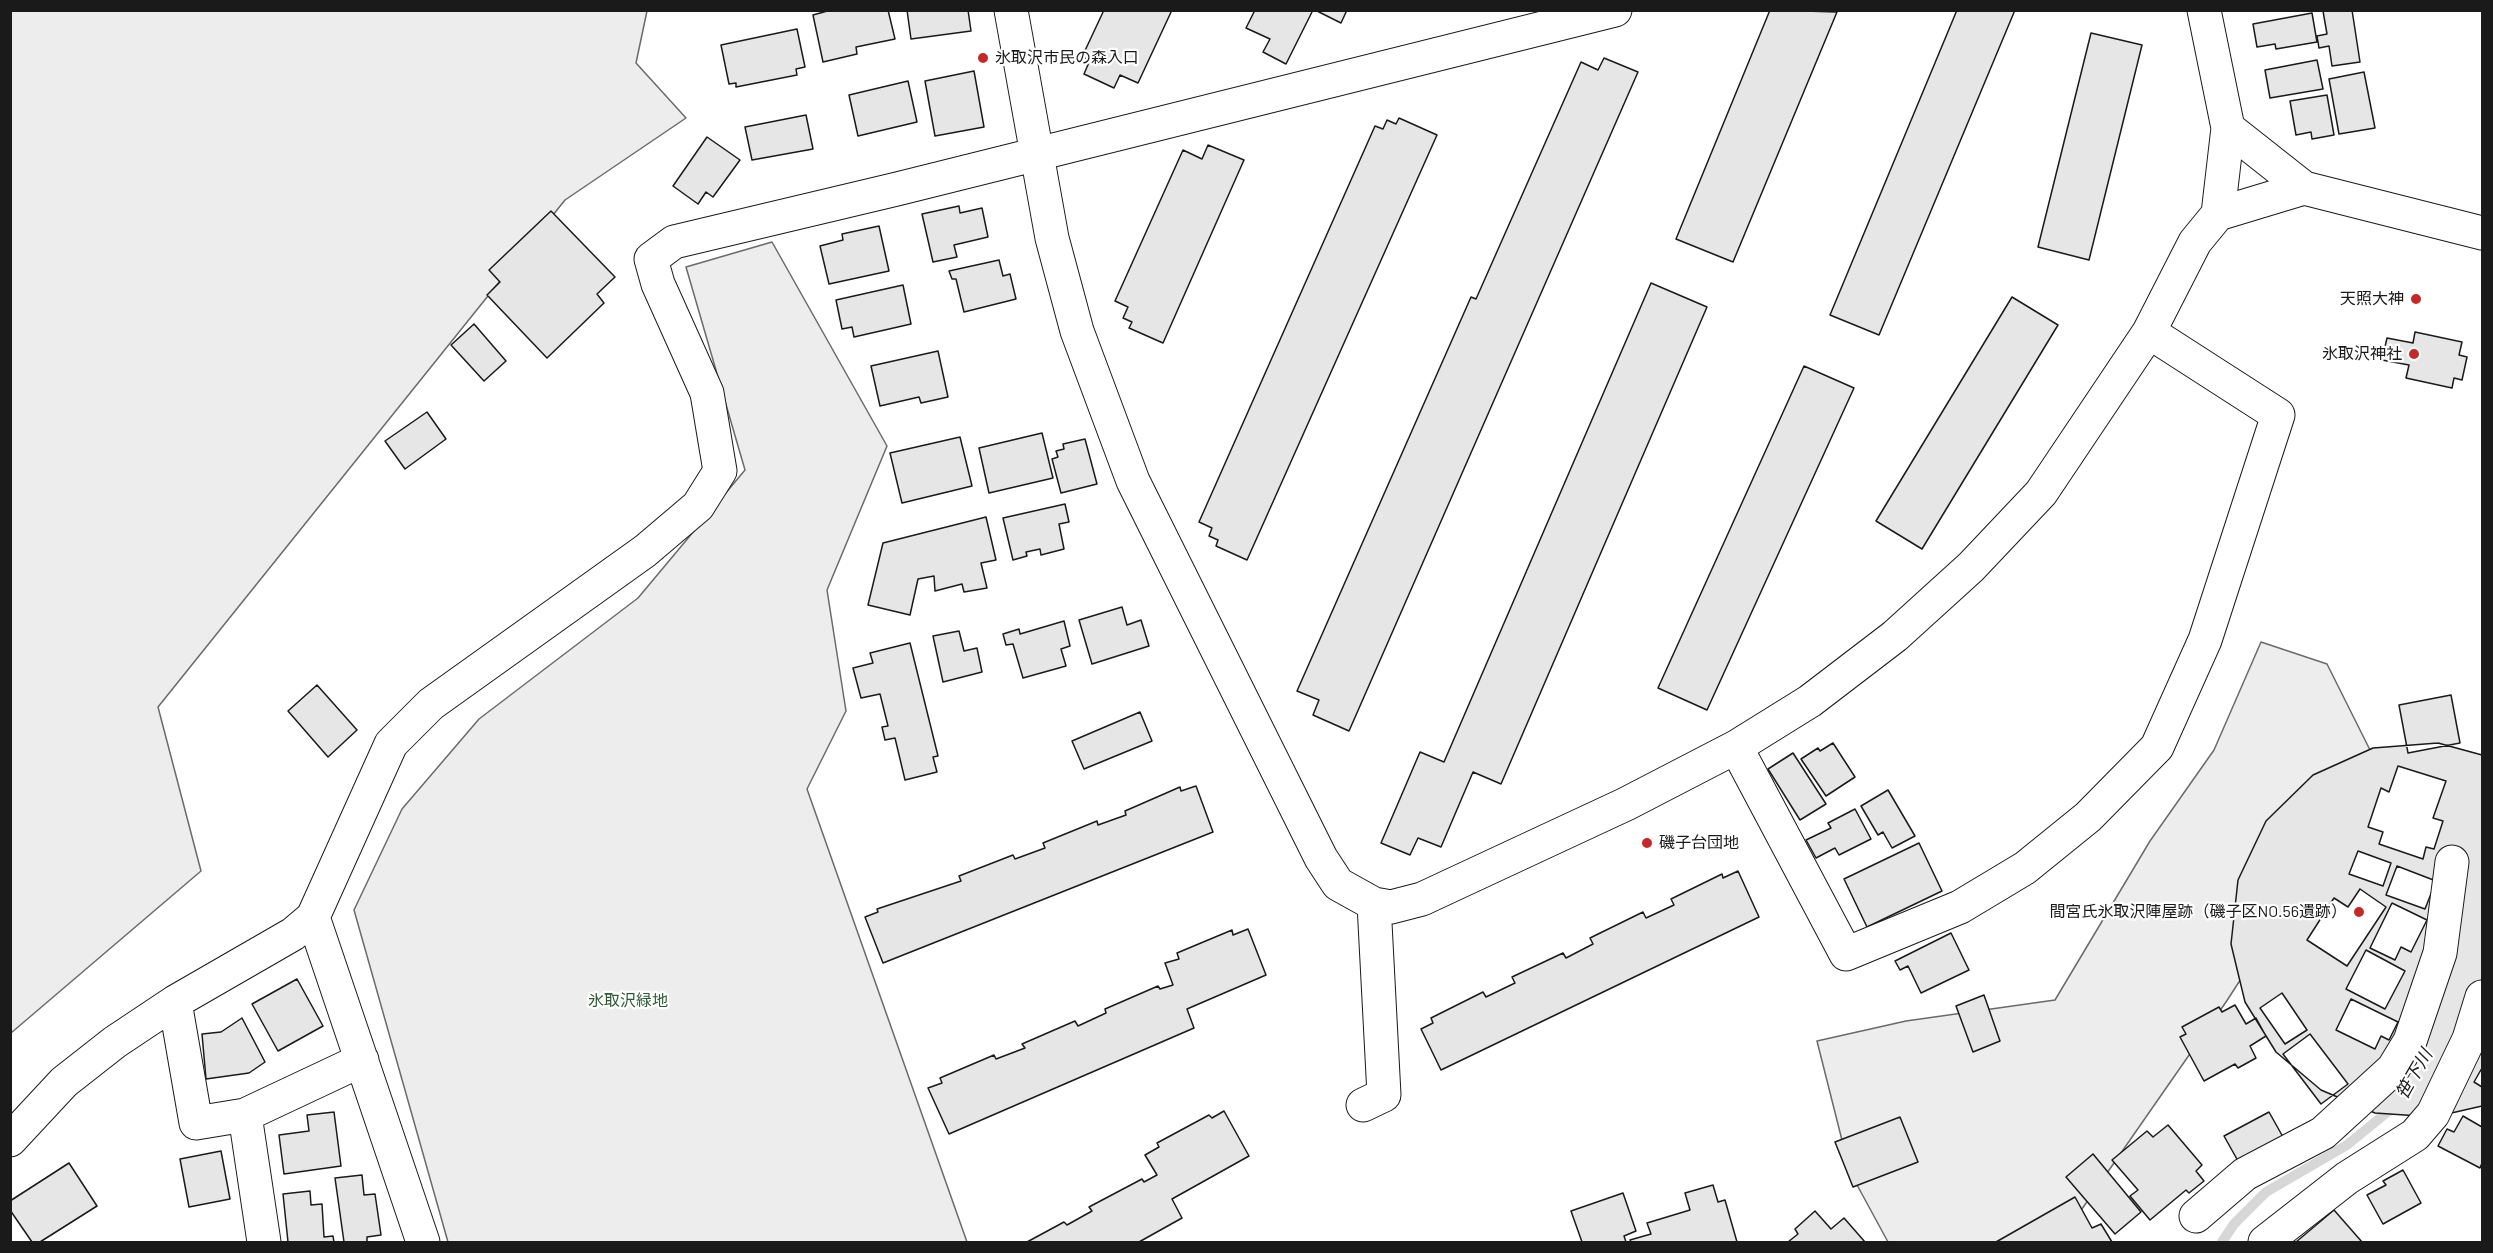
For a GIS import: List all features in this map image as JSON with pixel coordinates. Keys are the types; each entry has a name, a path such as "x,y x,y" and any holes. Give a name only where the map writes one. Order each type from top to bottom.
{"street":[{"path":"1011,10 1039,154 1052,238 1077,331 1133,481 1321,858 1338,884 1374,904 1391,906 1422,899 1626,804 1736,747 1810,700 1895,636 1971,567 2041,493 2149,332 2195,242 2218,214 2228,128 2204,10"},
{"path":"10,1140 64,1082 115,1042 175,1002 293,934 313,917 391,744 431,704 645,551 698,506 720,471 707,393 658,284 651,259 674,242 1039,154 1615,10"},
{"path":"2228,128 2304,188 2482,233"},
{"path":"2218,214 2304,188"},
{"path":"1736,747 1846,954 1960,907 2025,868 2088,818 2157,747 2205,640 2278,415 2149,332"},
{"path":"2196,1216 2245,1174 2323,1133 2393,1070 2410,1041 2440,953 2452,862"},
{"path":"1363,1105 1384,1095 1374,904"},
{"path":"313,917 423,1242"},
{"path":"2265,1242 2347,1178 2415,1135 2433,1114 2469,1039 2482,998"},
{"path":"175,1002 196,1123 245,1114 362,1060"},
{"path":"245,1114 264,1242"},
{"path":"2323,1133 2347,1178"}],"shaded area":[{"path":"11,11 647,11 636,63 686,118 565,200 158,707 201,871 11,1033"},
{"name":"氷取沢緑地","path":"772,242 887,446 827,590 846,711 807,789 967,1242 448,1242 354,910 402,809 479,719 638,598 745,470 686,267"},
{"path":"2261,642 2327,664 2370,750 2326,848 2226,1002 2059,1242 1888,1242 1850,1172 1817,1041 1906,1021 2055,1000 2150,841 2214,750"}],"building":[{"path":"831,10 888,10 895,39 856,47 857,54 823,62 813,15"},
{"path":"907,10 968,10 971,31 911,39"},
{"path":"1104,10 1172,10 1138,83 1120,75 1114,88 1084,74 1090,60 1082,57"},
{"path":"1255,10 1313,10 1286,64 1263,52 1270,39 1246,28"},
{"path":"1315,10 1347,10 1341,23"},
{"path":"1770,10 1837,12 1733,262 1676,239"},
{"path":"1957,10 2015,10 1879,335 1830,315"},
{"path":"2352,10 2360,62 2332,66 2329,46 2319,48 2317,36 2327,34 2323,11"},
{"path":"2312,13 2317,42 2276,49 2275,44 2257,47 2253,24"},
{"path":"797,29 805,67 796,69 797,75 736,87 736,83 729,84 721,45"},
{"path":"2091,33 2142,45 2089,260 2038,247"},
{"path":"1604,58 1638,72 1349,731 1313,715 1319,700 1297,691 1471,297 1476,299 1581,62 1598,70"},
{"path":"2317,60 2323,89 2270,98 2265,70"},
{"path":"974,71 984,127 935,136 925,81"},
{"path":"2364,72 2375,128 2339,134 2329,79"},
{"path":"908,81 917,122 858,136 849,95"},
{"path":"2327,95 2334,135 2312,139 2311,132 2296,135 2290,101"},
{"path":"806,115 813,149 752,160 745,127"},
{"path":"1399,118 1437,135 1247,560 1216,546 1218,540 1209,536 1212,528 1199,522 1375,126 1383,129 1387,120 1396,124"},
{"path":"707,137 740,160 713,197 706,192 698,204 673,186"},
{"path":"1208,145 1244,160 1163,343 1129,328 1132,322 1123,318 1128,307 1115,301 1183,150 1202,159"},
{"path":"959,206 960,213 982,208 988,237 954,245 957,257 933,262 922,214"},
{"path":"551,211 615,277 597,294 604,303 547,358 487,295 500,282 489,270"},
{"path":"879,226 889,271 829,284 820,246 843,240 842,234"},
{"path":"999,260 1003,276 1010,274 1016,299 964,312 956,279 952,279 949,271"},
{"path":"1651,283 1707,307 1501,784 1473,772 1441,847 1418,838 1410,855 1381,843 1420,752 1444,762"},
{"path":"903,285 911,324 854,337 852,327 842,329 836,300"},
{"path":"2012,297 2058,325 1922,549 1876,521"},
{"path":"474,324 506,361 484,381 451,345"},
{"name":"氷取沢神社","path":"2415,332 2462,342 2459,355 2467,357 2462,380 2454,378 2452,388 2406,378 2409,365 2382,360 2387,338 2413,343"},
{"path":"938,351 948,397 921,403 919,397 880,406 871,366"},
{"path":"1804,366 1854,388 1707,710 1658,688"},
{"path":"427,412 446,439 405,469 385,441"},
{"path":"1042,433 1053,478 989,493 979,448"},
{"path":"960,437 972,486 902,503 890,453"},
{"path":"1085,439 1097,484 1061,493 1052,459 1058,457 1056,451 1064,449 1063,444"},
{"path":"1065,504 1069,522 1059,524 1064,549 1041,555 1040,549 1026,552 1027,556 1013,560 1003,518"},
{"path":"986,517 996,560 981,563 987,588 964,592 962,584 935,591 934,576 918,579 910,615 868,605 883,543"},
{"path":"1122,607 1127,625 1141,620 1149,646 1092,664 1079,620"},
{"path":"1064,621 1070,646 1061,649 1066,666 1023,678 1013,644 1006,645 1003,634 1019,629 1020,634"},
{"path":"959,631 964,651 977,648 982,672 943,682 933,636"},
{"path":"910,643 938,756 933,757 937,772 905,780 895,738 885,740 882,727 888,726 880,694 861,698 853,668 873,663 870,653"},
{"path":"317,685 357,730 328,757 288,711"},
{"path":"2451,695 2460,743 2408,753 2399,705"},
{"path":"1140,712 1152,741 1084,769 1072,741"},
{"path":"1833,743 1855,777 1826,796 1801,759 1818,748 1820,751"},
{"name":"間宮氏氷取沢陣屋跡（磯子区NO.56遺跡）","path":"2438,743 2482,755 2482,1106 2434,1117 2375,1113 2321,1090 2276,1052 2245,1002 2231,944 2238,880 2266,821 2313,775 2373,748"},
{"path":"1793,753 1826,804 1800,820 1768,769"},
{"path":"2398,766 2446,781 2433,818 2443,821 2434,849 2426,847 2423,859 2379,844 2383,832 2368,827 2381,788 2389,792"},
{"path":"1196,786 1213,832 883,963 865,917 878,912 877,909 961,881 959,876 1013,855 1015,859 1045,848 1043,843 1097,821 1098,825 1126,815 1125,811 1180,787 1181,791"},
{"path":"1888,790 1915,836 1892,848 1883,832 1878,835 1861,806"},
{"path":"1855,809 1871,839 1839,855 1835,848 1816,858 1806,840 1831,828 1828,823"},
{"path":"1919,843 1942,891 1867,927 1844,879"},
{"path":"2358,851 2391,863 2383,886 2349,874"},
{"path":"2397,866 2436,881 2425,909 2386,895"},
{"path":"1738,871 1759,917 1441,1070 1421,1029 1433,1023 1431,1018 1483,992 1486,997 1515,983 1512,977 1563,953 1566,958 1593,944 1590,938 1643,912 1646,918 1674,905 1671,899 1722,874 1723,878"},
{"path":"2360,889 2386,907 2347,966 2307,940 2334,898 2348,907"},
{"path":"2392,903 2427,920 2411,952 2401,947 2395,960 2370,948"},
{"path":"1248,929 1266,975 1187,1009 1194,1028 949,1134 928,1088 942,1083 940,1078 994,1055 996,1059 1025,1048 1022,1044 1075,1021 1078,1026 1106,1013 1105,1009 1158,986 1160,989 1173,985 1165,963 1179,959 1177,953 1232,930 1233,935"},
{"path":"1951,933 1969,970 1921,993 1908,966 1900,970 1895,961"},
{"path":"2366,950 2405,971 2385,1009 2346,989"},
{"path":"297,979 323,1026 278,1051 252,1004"},
{"path":"2282,993 2307,1030 2285,1044 2260,1008"},
{"path":"1984,995 2000,1041 1973,1052 1956,1006"},
{"path":"2351,999 2398,1022 2389,1040 2381,1036 2375,1049 2336,1030"},
{"path":"2235,1005 2246,1024 2256,1018 2266,1036 2250,1046 2256,1058 2238,1068 2235,1064 2204,1081 2180,1037 2186,1034 2182,1027 2219,1007 2222,1012"},
{"path":"242,1018 265,1062 249,1073 206,1079 202,1034 221,1032"},
{"path":"2310,1034 2348,1084 2321,1104 2283,1054"},
{"path":"2482,1068 2482,1087 2474,1082"},
{"path":"1224,1111 1249,1156 1172,1199 1182,1218 1139,1242 1027,1242 1064,1222 1067,1225 1092,1211 1089,1207 1142,1179 1144,1182 1157,1175 1145,1155 1159,1147 1157,1143 1209,1115 1212,1118"},
{"path":"334,1112 341,1166 284,1174 279,1135 309,1131 307,1115"},
{"path":"2269,1112 2283,1137 2238,1161 2224,1136"},
{"path":"2463,1116 2482,1127 2480,1168 2438,1146 2447,1129 2454,1132"},
{"path":"1900,1117 1918,1162 1853,1187 1835,1142"},
{"path":"2168,1125 2202,1165 2196,1171 2204,1181 2189,1193 2186,1190 2150,1220 2130,1196 2138,1190 2112,1160 2147,1131 2153,1137"},
{"path":"221,1151 230,1199 189,1207 180,1159"},
{"path":"2093,1154 2141,1212 2115,1234 2066,1177"},
{"path":"69,1163 97,1206 40,1242 32,1242 10,1210 10,1201"},
{"path":"2403,1170 2421,1203 2383,1224 2367,1195 2386,1185 2383,1181"},
{"path":"362,1175 364,1195 375,1194 381,1235 367,1237 367,1242 344,1242 335,1178"},
{"path":"1713,1185 1718,1202 1725,1200 1737,1242 1631,1242 1630,1240 1651,1234 1647,1223 1690,1210 1685,1193"},
{"path":"310,1191 311,1205 322,1204 324,1237 333,1236 334,1242 288,1242 283,1194"},
{"path":"1623,1193 1636,1231 1624,1236 1626,1242 1582,1242 1571,1211"},
{"path":"2075,1197 2092,1228 2101,1224 2112,1242 1996,1242"},
{"path":"2334,1210 2362,1242 2296,1242"},
{"path":"1815,1211 1831,1229 1844,1218 1865,1242 1788,1242 1798,1234 1795,1229"}],"waterway":[{"name":"笹下川","path":"2481,845 2482,827"},
{"name":"笹下川","path":"2222,1242 2234,1224 2266,1192 2347,1145 2396,1105"}],"place":[{"name":"氷取沢市民の森入口","path":"983,58"},
{"name":"天照大神","path":"2416,299"},
{"name":"氷取沢神社","path":"2414,354"},
{"name":"磯子台団地","path":"1647,843"},
{"name":"間宮氏氷取沢陣屋跡（磯子区NO.56遺跡）","path":"2359,912"}]}
